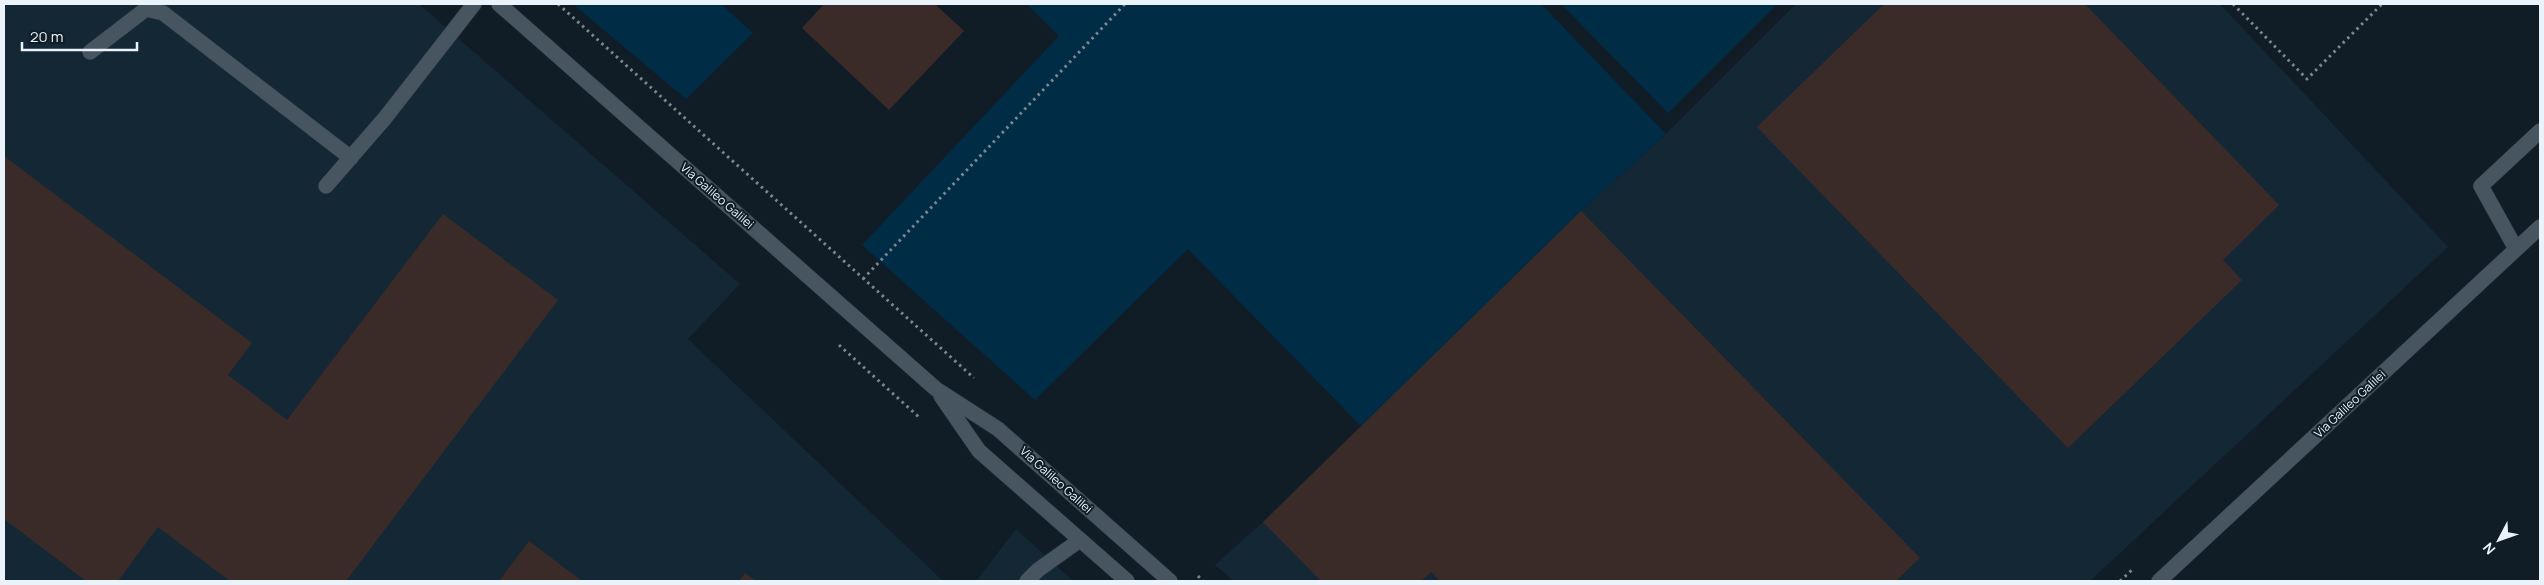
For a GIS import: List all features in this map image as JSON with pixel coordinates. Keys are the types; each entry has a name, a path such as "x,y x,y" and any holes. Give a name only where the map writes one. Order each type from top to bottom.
{"street":[{"path":"326,186 351,158 474,4"},
{"name":"Via Galileo Galilei","path":"499,4 936,389 998,429 1170,581"},
{"path":"90,52 146,9 163,13 351,158"},
{"path":"2516,250 2481,186 2540,132"},
{"name":"Via Galileo Galilei","path":"2159,581 2540,227"},
{"name":"Via Galileo Galilei","path":"936,389 979,451 1127,581"},
{"path":"1027,581 1038,570 1080,540"}],"path":[{"path":"558,4 975,378"},
{"path":"863,279 1125,4"},
{"path":"2232,4 2307,79 2382,4"},
{"path":"1197,576 1203,581"}],"shaded area":[{"path":"4,4 419,4 740,284 688,339 943,581 4,581"},
{"path":"573,4 721,4 753,33 686,99"},
{"path":"1027,4 1541,4 1666,134 1581,211 1361,426 1188,249 1035,400 862,245 1059,36"},
{"path":"1561,4 1777,4 1668,113"},
{"path":"1796,4 2220,4 2448,247 2090,581 1234,581 1215,565 1263,522 1581,211 1666,134"},
{"path":"1016,529 1073,581 976,581"}],"building":[{"path":"824,4 935,4 964,31 889,110 802,28"},
{"path":"1884,4 2085,4 2279,205 2223,260 2242,280 2068,448 1757,127"},
{"path":"4,156 252,343 228,375 287,420 443,214 558,300 346,581 230,581 158,527 118,581 86,581 4,519"},
{"path":"1581,211 1920,558 1896,581 1440,581 1431,572 1421,581 1321,581 1263,522"},
{"path":"529,541 582,581 499,581"},
{"path":"745,573 756,581 739,581"}]}
